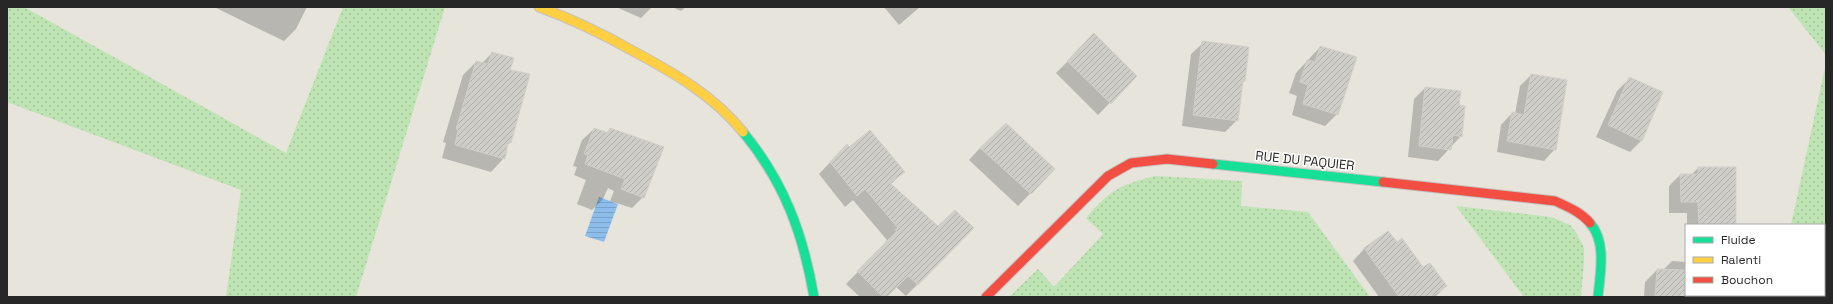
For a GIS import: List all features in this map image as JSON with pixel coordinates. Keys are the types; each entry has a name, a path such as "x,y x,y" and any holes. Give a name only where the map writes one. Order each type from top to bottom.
{"street":[{"path":"539,7 555,12 622,44 667,69 706,95 733,121 757,150 779,185 795,220 803,244 814,297"},
{"name":"RUE DU PAQUIER","path":"986,297 1108,176 1131,163 1167,158 1554,201 1573,207 1588,219 1596,230 1600,243 1602,258 1598,297"}],"green space":[{"path":"7,7 24,7 286,153 343,7 445,7 356,297 226,297 241,190 7,102"},
{"path":"1788,7 1826,7 1826,55"},
{"path":"1826,63 1826,297 1775,297 1825,296 1825,224 1791,224"},
{"path":"1156,176 1242,181 1241,206 1308,212 1370,297 1009,297 1038,269 1054,287 1103,234 1086,218 1094,209 1109,195 1125,185"},
{"path":"1456,206 1551,217 1570,225 1577,234 1584,248 1581,297 1524,297"}],"water":[{"path":"599,197 618,204 604,242 585,236"}],"building":[{"path":"1094,33 1137,76 1111,104 1067,61"},
{"path":"1202,41 1249,47 1238,121 1193,115"},
{"path":"1320,46 1357,57 1338,115 1303,104 1308,85 1300,82 1307,60 1315,62"},
{"path":"492,52 514,58 510,70 530,74 511,143 508,142 505,159 455,145 458,130 456,129 476,61 488,64"},
{"path":"1531,74 1567,80 1556,150 1507,141 1512,112 1524,115"},
{"path":"1629,77 1663,92 1642,141 1608,125"},
{"path":"1425,87 1461,91 1459,105 1465,106 1462,137 1453,135 1451,150 1419,146"},
{"path":"1006,123 1055,169 1031,194 980,148"},
{"path":"594,128 608,133 610,128 664,147 644,198 621,189 625,179 585,164 588,155 584,154"},
{"path":"870,130 905,172 890,183 938,226 955,210 974,228 918,285 908,276 887,297 883,297 857,271 897,231 895,230 898,228 865,189 857,196 830,162 847,144 849,147"},
{"path":"1698,167 1736,167 1736,224 1699,224 1698,202 1681,202 1680,174 1698,174"},
{"path":"1388,231 1397,242 1402,238 1423,267 1430,263 1447,286 1431,297 1399,297 1364,248"},
{"path":"1657,269 1685,270 1686,297 1655,297"}],"traffic: fast":[{"path":"743,132 770,170 790,209 804,251 814,297"},
{"path":"1213,164 1383,182"},
{"path":"1590,223 1599,239 1601,249 1598,297"}],"traffic: slow":[{"path":"539,7 599,33 678,77 706,96 743,132"}],"traffic: jam":[{"path":"986,297 1108,176 1131,163 1167,159 1213,164"},
{"path":"1383,182 1555,201 1578,213 1590,223"}]}
